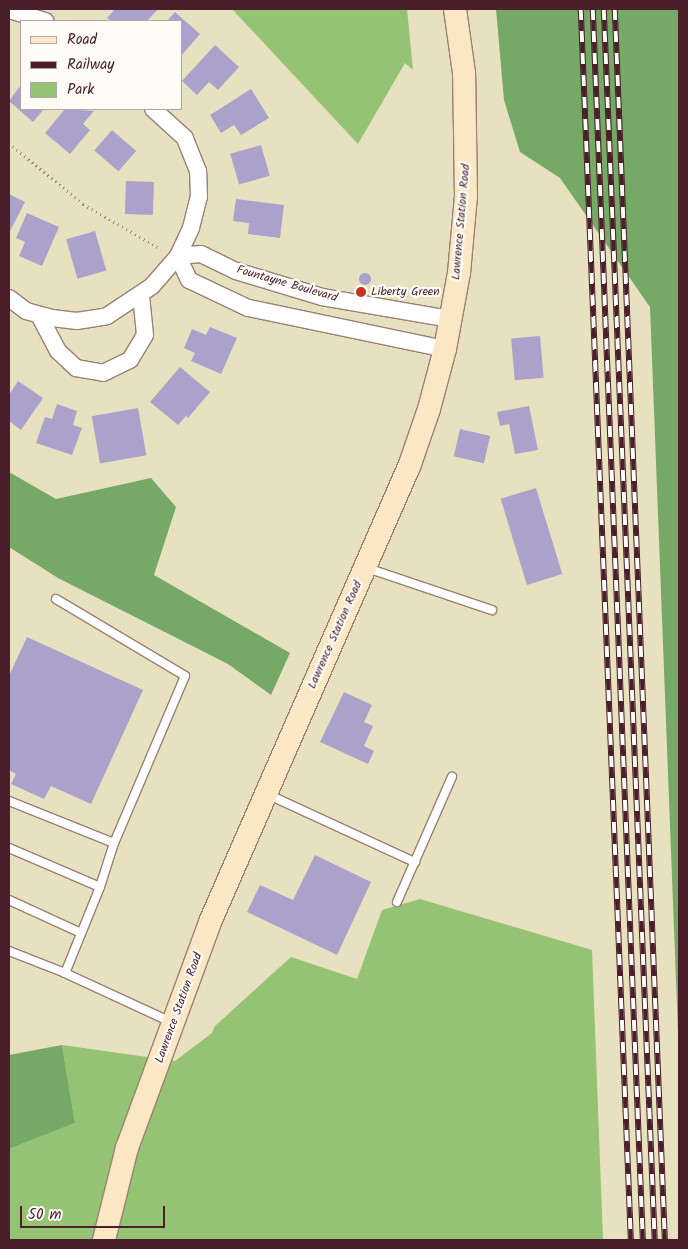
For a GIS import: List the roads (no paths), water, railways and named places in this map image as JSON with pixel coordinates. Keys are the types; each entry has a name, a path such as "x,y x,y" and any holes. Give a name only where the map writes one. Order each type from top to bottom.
{"main road":[{"name":"Lawrence Station Road","path":"104,1240 127,1148 210,922 409,467 445,349 449,319 459,273 466,196 464,73 456,9"}],"street":[{"path":"9,10 43,20"},
{"path":"9,298 26,311 76,321 107,316 141,295 178,256 192,228 199,197 198,171 186,138 154,110"},
{"name":"Fountayne Boulevard","path":"445,349 314,320 248,308 189,280 178,256 201,254 236,272 322,297 449,319"},
{"path":"39,314 58,351 76,368 103,373 130,360 145,335 141,295"},
{"path":"314,320 322,297"}],"lane":[{"path":"365,567 492,610"},
{"path":"56,599 185,676 114,844 100,887 65,973"},
{"path":"397,902 452,777"},
{"path":"266,794 414,862"},
{"path":"9,800 114,844"},
{"path":"9,848 100,887"},
{"path":"9,900 81,933"},
{"path":"9,951 65,973 173,1023"}],"railway":[{"path":"581,9 631,1240"},
{"path":"593,9 643,1240"},
{"path":"604,9 655,1240"},
{"path":"615,9 665,1240"}],"place":[{"name":"Liberty Green","path":"361,292"}]}
